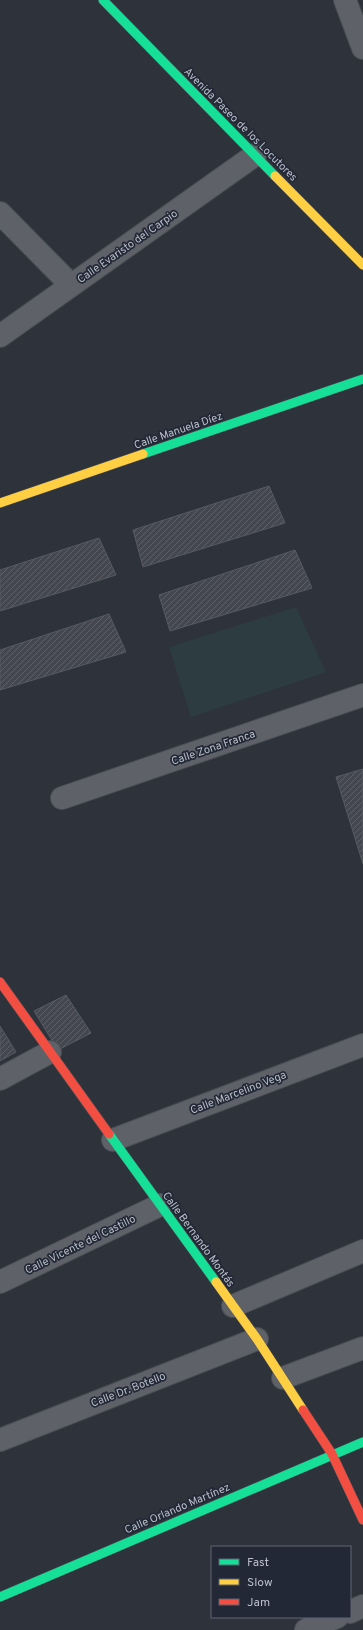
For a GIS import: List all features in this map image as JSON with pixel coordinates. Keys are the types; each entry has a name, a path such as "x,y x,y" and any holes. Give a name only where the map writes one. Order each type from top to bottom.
{"street":[{"name":"Avenida Paseo de los Locutores","path":"103,0 363,265"},
{"path":"345,0 363,48"},
{"name":"Calle Evaristo del Carpio","path":"0,336 255,155"},
{"path":"0,213 72,285"},
{"name":"Calle Manuela Díez","path":"0,503 363,379"},
{"name":"Calle Zona Franca","path":"62,798 363,695"},
{"name":"Calle Bernando Montás","path":"0,982 257,1339 332,1454 363,1520"},
{"name":"Calle Marcelino Vega","path":"114,1140 363,1045"},
{"path":"0,1079 50,1052"},
{"name":"Calle Vicente del Castillo","path":"0,1282 160,1205"},
{"path":"233,1306 363,1251"},
{"name":"Calle Dr. Botello","path":"0,1440 257,1339"},
{"path":"283,1378 363,1348"},
{"name":"Calle Orlando Martínez","path":"0,1597 363,1442"},
{"path":"351,1612 363,1606"},
{"path":"306,1630 335,1618"}],"shaded area":[{"path":"296,607 326,672 191,717 169,647"}],"building":[{"path":"269,486 285,523 143,567 133,530"},
{"path":"99,538 116,575 0,611 0,570"},
{"path":"295,550 312,588 170,631 159,595"},
{"path":"109,614 126,652 0,690 0,650"},
{"path":"363,769 363,864 336,777"},
{"path":"66,995 91,1033 58,1050 34,1011"},
{"path":"0,1026 16,1052 0,1061"}],"traffic: fast":[{"path":"103,0 275,176"},
{"path":"143,454 363,379"},
{"path":"109,1134 216,1282"},
{"path":"0,1597 363,1442"}],"traffic: slow":[{"path":"275,176 363,265"},
{"path":"0,503 143,454"},
{"path":"216,1282 257,1339 303,1410"}],"traffic: jam":[{"path":"0,982 109,1134"},
{"path":"303,1410 332,1454 363,1520"}]}
